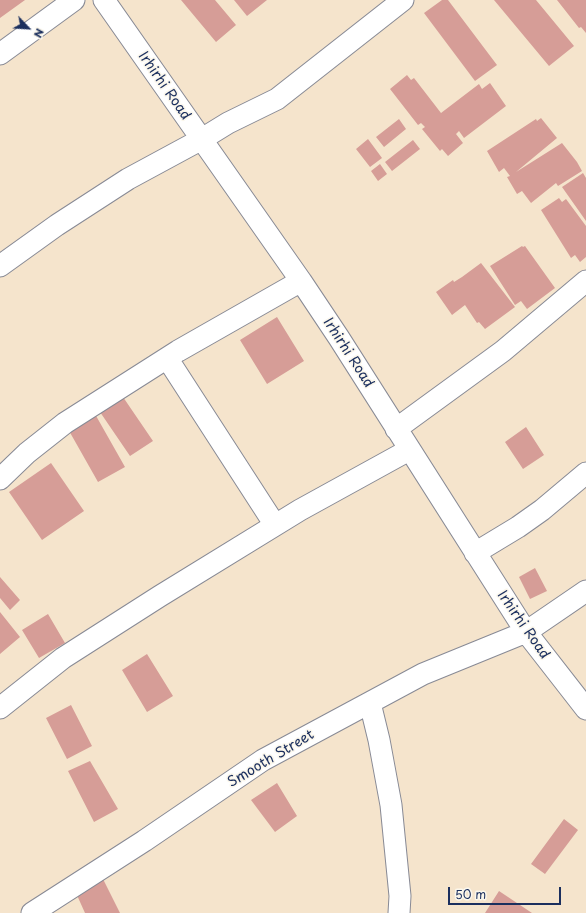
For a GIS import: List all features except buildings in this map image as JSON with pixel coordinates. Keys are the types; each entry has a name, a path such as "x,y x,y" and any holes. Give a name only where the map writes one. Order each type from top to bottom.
{"street":[{"path":"0,54 74,0"},
{"name":"Irhirhi Road","path":"104,0 301,281 526,632 586,709"},
{"path":"0,266 57,225 128,179 202,140 228,123 278,100 403,0"},
{"path":"0,479 27,453 65,423 167,358 301,281"},
{"path":"396,429 503,351 586,281"},
{"path":"167,358 275,525"},
{"path":"0,708 63,658 275,525 409,450"},
{"path":"475,553 524,523 586,473"},
{"name":"Smooth Street","path":"32,913 144,841 263,760 423,674 526,632 586,591"},
{"path":"370,703 379,740 391,805 400,896 399,913"}]}
